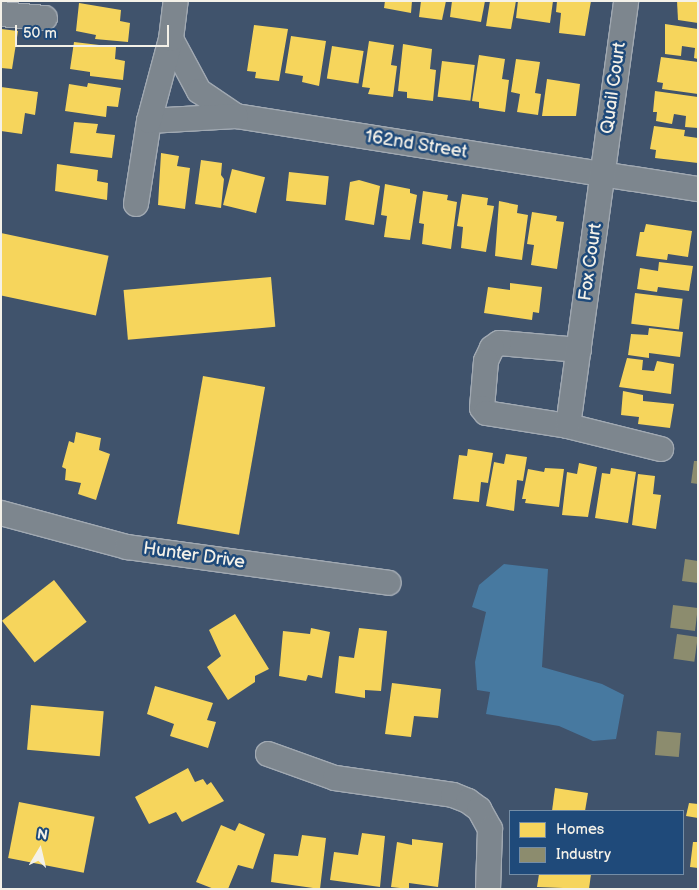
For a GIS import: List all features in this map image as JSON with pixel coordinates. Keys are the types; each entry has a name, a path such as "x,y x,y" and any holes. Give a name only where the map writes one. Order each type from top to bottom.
{"street":[{"path":"136,204 149,121 171,39 176,1"},
{"name":"Quail Court","path":"603,174 626,1"},
{"path":"1,14 45,18"},
{"name":"162nd Street","path":"171,39 199,92 236,116 698,189"},
{"path":"149,121 236,116"},
{"name":"Fox Court","path":"568,426 603,174"},
{"path":"578,350 499,343 492,348 486,361 482,408 486,413 568,426 661,450"},
{"name":"Hunter Drive","path":"1,513 128,547 389,583"},
{"path":"268,754 336,778 453,795 468,801 479,809 490,829 488,889"}],"water":[{"path":"504,564 548,569 542,667 602,684 624,695 616,739 593,741 559,726 486,714 490,692 477,690 475,662 486,612 472,607 479,585"}],"building: Homes":[{"path":"385,1 412,1 411,13 384,8"},
{"path":"421,1 446,1 442,20 419,17"},
{"path":"452,1 485,1 481,22 450,17"},
{"path":"490,1 516,1 511,29 486,26"},
{"path":"518,1 553,1 550,23 516,18"},
{"path":"557,1 591,1 585,36 559,33 561,13 556,12"},
{"path":"677,1 698,1 698,23 678,20"},
{"path":"79,3 121,10 120,21 130,23 128,42 95,39 96,35 76,31"},
{"path":"665,24 698,29 698,59 694,58 695,48 682,46 681,56 665,54"},
{"path":"254,25 288,29 279,81 255,78 256,72 247,71"},
{"path":"1,29 18,31 12,69 1,68"},
{"path":"291,36 326,41 319,86 302,82 303,76 285,73"},
{"path":"369,41 394,45 391,65 397,66 393,97 368,94 370,88 362,87"},
{"path":"74,42 116,47 115,59 125,61 123,80 90,76 90,72 70,69"},
{"path":"403,44 432,49 430,69 436,70 433,101 407,98 407,92 398,91"},
{"path":"332,46 364,51 358,84 327,79"},
{"path":"479,55 505,59 502,79 509,80 505,112 479,108 479,102 472,101"},
{"path":"661,57 698,62 698,94 662,89 663,83 657,82"},
{"path":"516,59 540,62 535,93 541,94 538,115 517,112 520,94 511,92"},
{"path":"442,61 475,65 470,101 438,97"},
{"path":"547,79 580,84 576,116 542,116"},
{"path":"88,83 121,88 118,107 107,106 106,117 65,111 69,84 87,87"},
{"path":"1,87 38,92 35,115 25,113 22,134 1,131"},
{"path":"655,91 698,97 698,128 685,127 686,116 674,114 672,124 656,121 657,112 653,112"},
{"path":"74,122 98,124 96,133 115,135 112,158 70,153"},
{"path":"654,126 685,130 684,136 698,138 698,163 655,158 656,150 650,149"},
{"path":"161,153 179,156 177,166 190,168 185,209 158,205"},
{"path":"201,160 222,163 221,175 224,179 221,208 195,204"},
{"path":"57,164 98,170 97,181 108,183 107,200 55,191"},
{"path":"232,169 265,177 256,213 223,205"},
{"path":"289,172 329,176 326,205 286,201"},
{"path":"359,180 380,186 374,225 345,220 350,182"},
{"path":"385,184 410,189 410,193 417,195 410,240 384,237 387,216 381,215"},
{"path":"423,191 448,195 447,200 457,202 451,249 422,244 424,224 419,223"},
{"path":"462,194 488,198 487,205 494,206 486,252 461,248 463,227 457,226"},
{"path":"499,201 518,205 517,213 528,215 522,260 495,256"},
{"path":"532,212 557,216 556,221 564,222 557,269 531,265 534,245 527,244"},
{"path":"646,224 692,231 688,257 668,254 667,260 636,256 640,232 644,232"},
{"path":"1,233 109,256 96,316 1,295"},
{"path":"659,262 693,266 689,291 658,287 657,292 637,289 640,268 658,271"},
{"path":"271,277 275,327 128,340 124,290"},
{"path":"510,283 542,287 539,313 533,312 532,320 484,313 488,287 510,290"},
{"path":"635,293 683,299 679,330 631,324"},
{"path":"649,328 683,332 680,357 649,353 649,358 628,355 631,334 648,335"},
{"path":"627,358 643,360 642,370 654,371 657,361 674,364 671,394 619,387"},
{"path":"203,376 265,387 239,535 177,524"},
{"path":"623,391 643,395 643,401 674,404 670,428 638,424 639,417 621,415"},
{"path":"76,432 101,438 99,450 110,454 96,500 78,494 81,483 65,480 66,469 62,467 69,441 74,443"},
{"path":"468,449 493,453 488,483 481,482 479,502 453,499 459,455 467,456"},
{"path":"506,454 527,457 523,481 517,480 514,511 486,506 494,462 504,464"},
{"path":"579,463 597,467 588,517 562,515 567,472 577,474"},
{"path":"545,468 564,469 559,507 525,503 526,499 522,499 528,469 544,472"},
{"path":"611,468 636,472 628,523 595,518 602,473 610,474"},
{"path":"638,474 655,476 653,494 661,495 656,529 632,525"},
{"path":"54,580 87,622 35,662 2,621"},
{"path":"235,614 269,669 255,676 255,682 228,700 207,667 221,656 209,630"},
{"path":"311,628 330,632 322,678 308,675 306,681 279,676 283,631 310,634"},
{"path":"359,628 387,631 381,691 365,690 365,698 335,693 339,656 354,658"},
{"path":"392,683 441,689 438,718 414,716 411,737 385,734"},
{"path":"155,686 213,703 207,720 216,722 208,748 170,736 174,724 147,714"},
{"path":"31,705 104,711 100,756 27,750"},
{"path":"188,768 195,782 203,779 207,785 211,782 224,801 182,822 176,812 149,824 135,797"},
{"path":"555,788 588,793 585,810 552,810"},
{"path":"19,802 95,817 84,873 8,858"},
{"path":"689,803 698,804 698,818 686,816"},
{"path":"239,823 265,834 253,869 238,865 228,889 214,889 196,882 221,825 235,831"},
{"path":"362,833 385,836 380,887 330,880 334,852 358,855"},
{"path":"302,835 326,838 320,889 271,882 274,854 298,856"},
{"path":"412,839 443,843 438,887 409,883 409,889 391,887 397,842 412,845"},
{"path":"693,842 698,842 698,868 690,867"},
{"path":"539,875 591,875 589,889 537,887"}],"building: Industry":[{"path":"694,461 698,461 698,484 691,483"},
{"path":"685,559 698,561 698,583 682,581"},
{"path":"673,605 698,608 695,631 670,628"},
{"path":"677,634 698,637 694,662 674,659"},
{"path":"657,731 681,733 679,757 655,755"}]}
